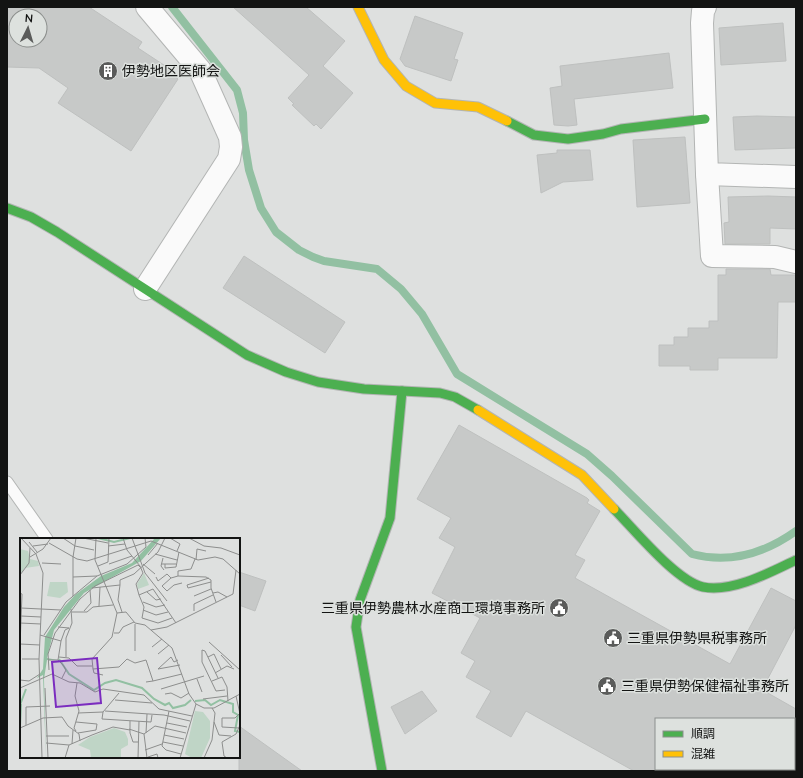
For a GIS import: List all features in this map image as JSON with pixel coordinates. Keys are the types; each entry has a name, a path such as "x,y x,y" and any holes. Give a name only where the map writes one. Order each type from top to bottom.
{"street":[{"path":"145,288 229,159 231,147 227,129 200,70 147,7"},
{"path":"358,7 384,60 406,86 435,103 478,107 534,135 568,139 603,134 621,129 705,119"},
{"path":"705,7 702,11 702,23 707,174 712,256 775,257 796,262"},
{"path":"707,174 796,177"},
{"path":"7,208 31,217 57,232 247,355 271,366 326,384 402,391 429,391 450,394 564,462 595,486 674,570 690,582 704,587 720,588 736,584 796,560"},
{"path":"382,771 356,627 360,600 390,518 402,391"}],"lane":[{"path":"7,482 47,538"}],"building":[{"name":"伊勢地区医師会","path":"7,7 89,7 142,42 138,48 176,73 174,76 178,79 131,151 58,103 68,88 39,68 7,67"},
{"path":"233,7 306,7 345,41 323,66 353,93 321,129 316,124 314,126 292,105 294,104 288,98 309,75"},
{"path":"415,16 463,33 454,59 458,60 451,81 405,66 400,59"},
{"path":"783,23 786,61 721,65 719,28"},
{"path":"669,53 673,88 574,99 577,125 554,125 550,88 562,86 560,66"},
{"path":"733,117 796,117 796,148 735,150"},
{"path":"685,137 690,203 637,207 633,140"},
{"path":"557,150 590,150 593,180 563,182 541,193 537,155 557,153"},
{"path":"728,197 796,197 796,229 770,228 770,244 725,244 724,223 729,222"},
{"path":"244,256 345,322 325,353 223,288"},
{"path":"726,269 770,269 771,275 796,275 796,302 778,302 777,358 718,358 718,370 690,370 690,366 659,366 659,345 674,345 674,337 688,337 688,328 709,328 709,321 718,321 718,275 726,275"},
{"path":"459,425 587,498 589,500 587,503 600,511 575,555 585,560 575,578 730,664 771,588 796,601 796,625 765,684 769,686 766,692 796,709 796,719 655,718 656,771 634,771 526,711 511,737 476,717 491,691 466,677 475,661 461,653 480,618 432,593 455,547 439,538 451,518 417,499"},
{"path":"240,572 266,581 255,611 240,605"},
{"path":"422,691 437,711 405,734 391,707"},
{"path":"240,727 302,771 239,771"}],"waterway":[{"path":"172,7 237,90 243,113 244,140 249,170 261,208 276,232 299,250 313,257 324,261 377,269 401,289 422,314 457,374 587,454 612,476 692,554 706,557 733,557 759,551 784,539 796,531"}],"traffic: fast":[{"path":"507,121 534,135 568,139 603,134 621,129 705,119"},
{"path":"7,208 31,217 57,232 247,355 286,372 318,382 364,389 440,393 455,397 478,410"},
{"path":"382,771 356,627 360,600 390,518 402,391"},
{"path":"614,509 668,565 692,583 703,587 714,588 739,584 796,560"}],"traffic: slow":[{"path":"358,7 384,60 406,86 435,103 478,107 507,121"},
{"path":"478,410 582,475 614,509"}],"place":[{"name":"伊勢地区医師会","path":"108,71"},
{"name":"三重県伊勢農林水産商工環境事務所","path":"559,608"},
{"name":"三重県伊勢県税事務所","path":"613,638"},
{"name":"三重県伊勢保健福祉事務所","path":"607,686"}]}
